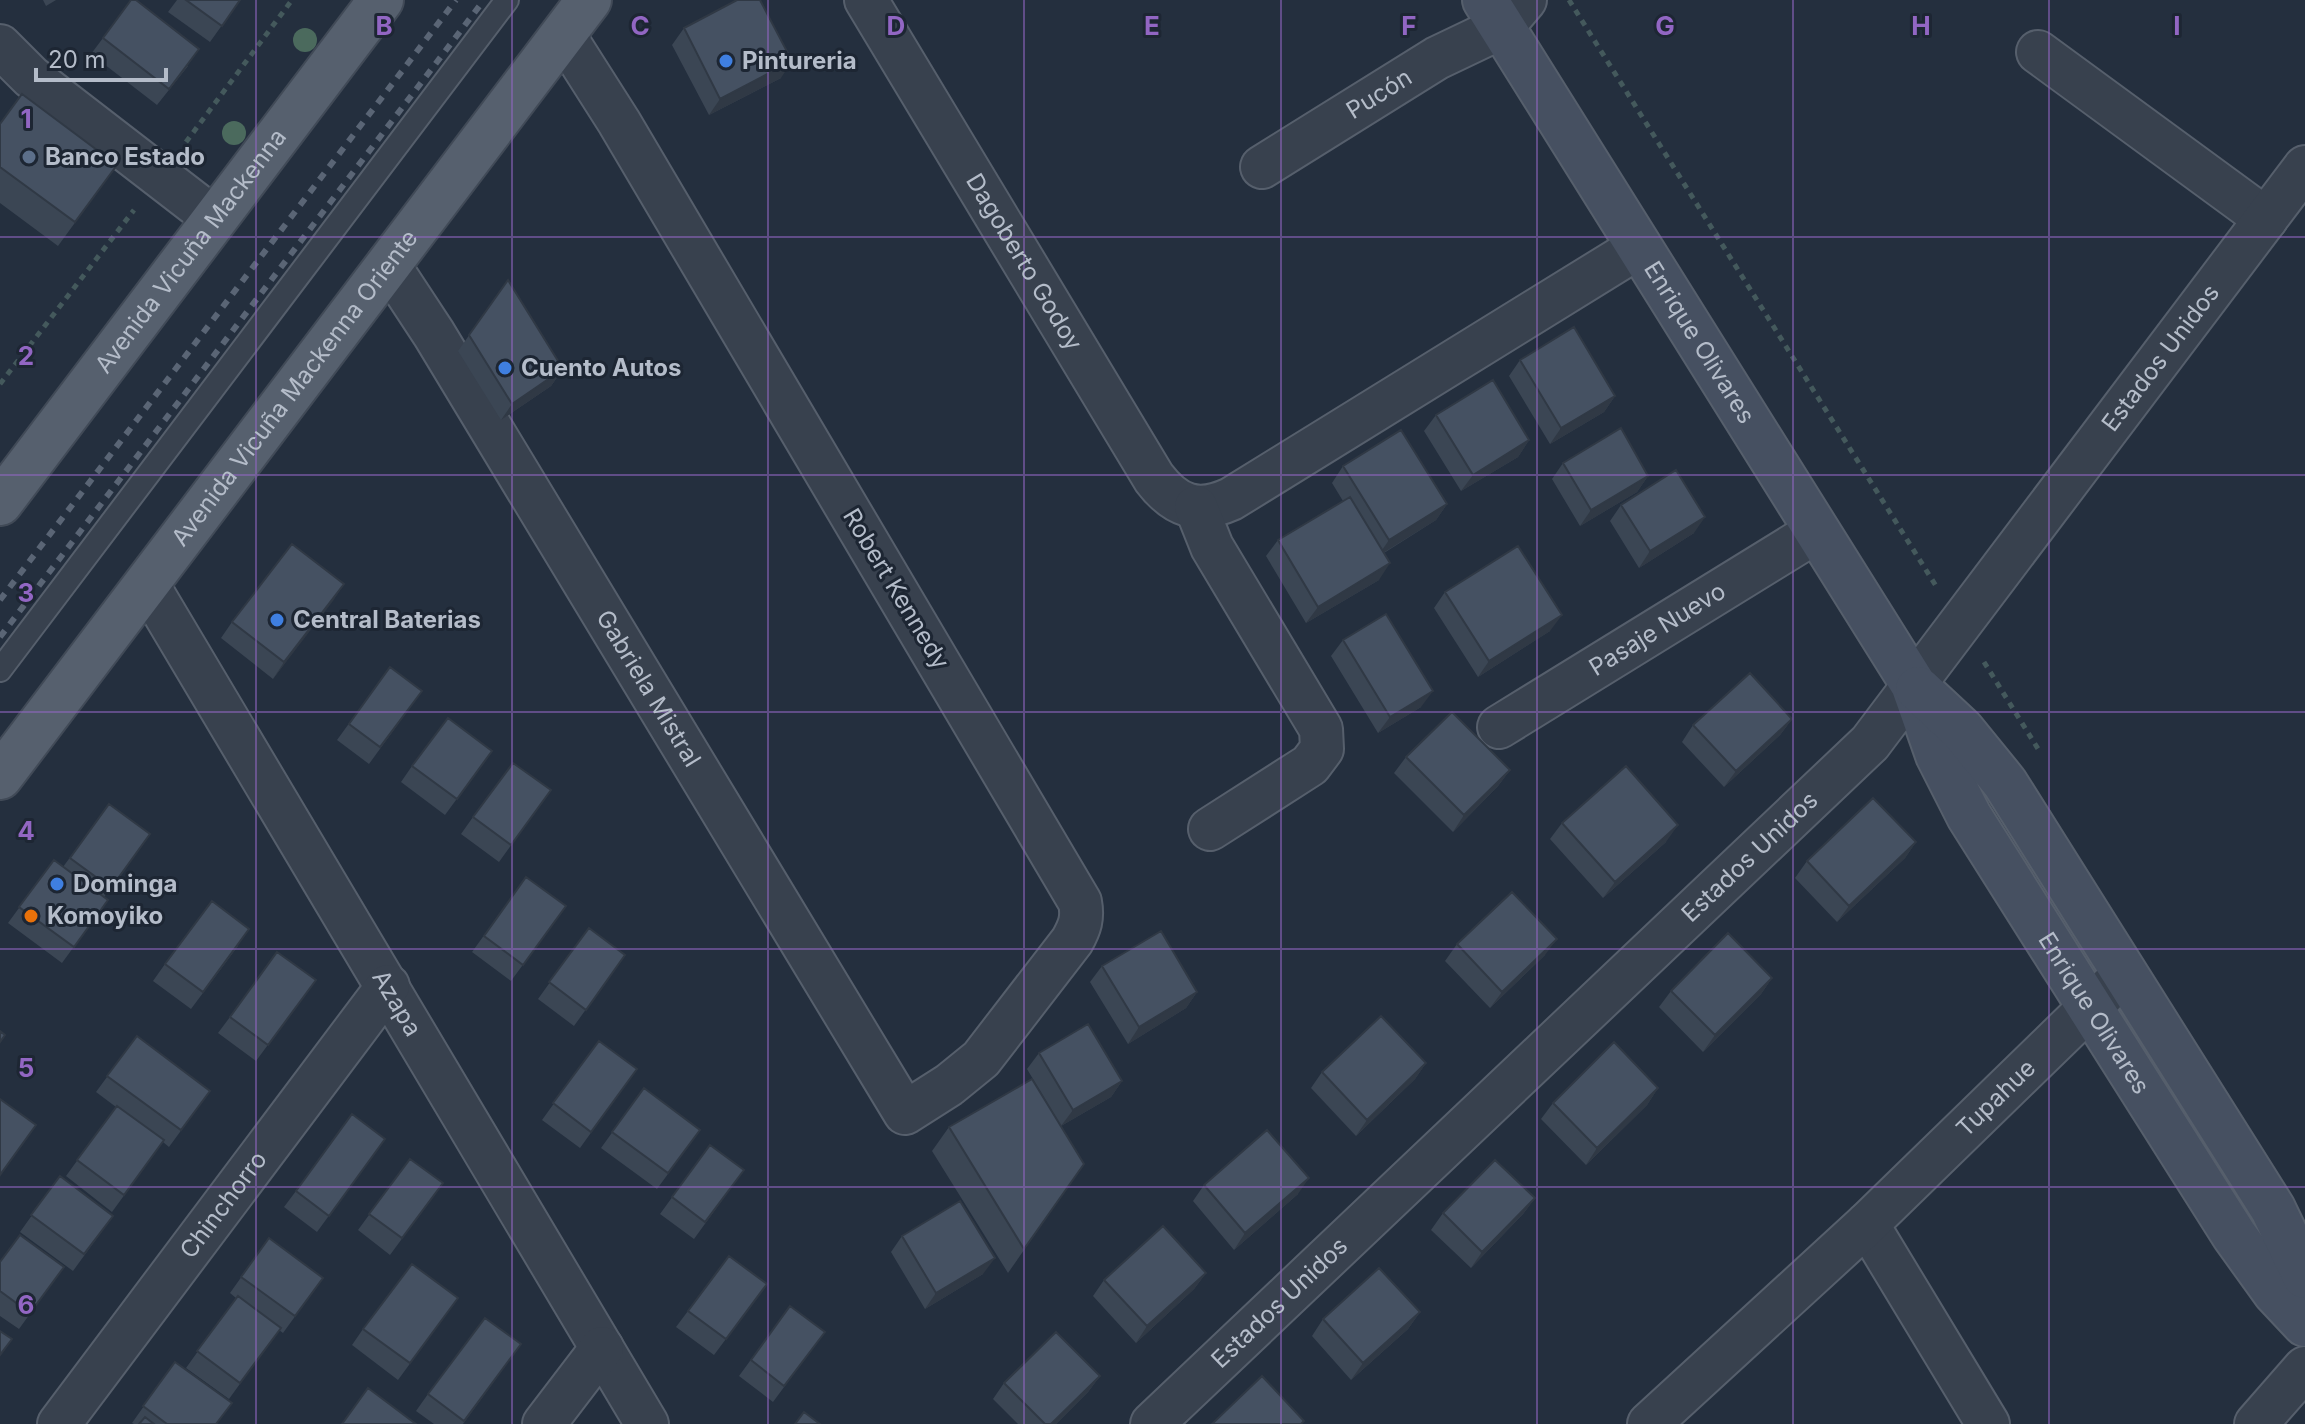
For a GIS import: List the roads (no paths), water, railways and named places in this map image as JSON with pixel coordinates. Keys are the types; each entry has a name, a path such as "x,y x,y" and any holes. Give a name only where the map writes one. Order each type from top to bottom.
{"main road":[{"name":"Avenida Vicuña Mackenna","path":"0,503 381,0"},
{"name":"Enrique Olivares","path":"1504,9 1639,247 1913,684 1938,755 1969,816 2234,1235 2275,1292 2305,1324"},
{"name":"Avenida Vicuña Mackenna Oriente","path":"0,777 576,17"},
{"name":"Enrique Olivares","path":"1913,684 1962,730 2005,783 2273,1209 2305,1276"}],"street":[{"name":"Dagoberto Godoy","path":"866,0 1154,478 1165,492 1179,502 1196,507"},
{"name":"Pucón","path":"1262,167 1437,58 1504,9"},
{"name":"Robert Kennedy","path":"576,17 628,136 1080,902 1083,915 1072,941 981,1059 949,1085 905,1113"},
{"path":"0,46 31,77 215,219"},
{"path":"2038,52 2266,219"},
{"name":"Estados Unidos","path":"1152,1424 1870,743 2305,167"},
{"path":"1210,829 1310,765 1322,749 1323,739 1321,729 1212,547 1196,507 1214,507 1231,499 1639,247"},
{"name":"Gabriela Mistral","path":"388,264 434,334 905,1113"},
{"name":"Pasaje Nuevo","path":"1499,727 1817,531"},
{"name":"Azapa","path":"147,584 647,1424"},
{"name":"Tupahue","path":"1668,1417 2125,973"},
{"name":"Chinchorro","path":"59,1424 388,986"},
{"path":"1867,1224 1988,1424"},
{"path":"544,1424 602,1348"},
{"path":"2256,1424 2305,1368"}],"lane":[{"path":"0,670 507,0"}],"railway":[{"path":"0,600 456,0"},
{"path":"0,637 484,0"}],"place":[{"name":"Pintureria","path":"726,61"},
{"name":"Banco Estado","path":"29,157"},
{"name":"Cuento Autos","path":"505,368"},
{"name":"Central Baterias","path":"277,620"},
{"name":"Dominga","path":"57,884"},
{"name":"Komoyiko","path":"31,916"}]}
